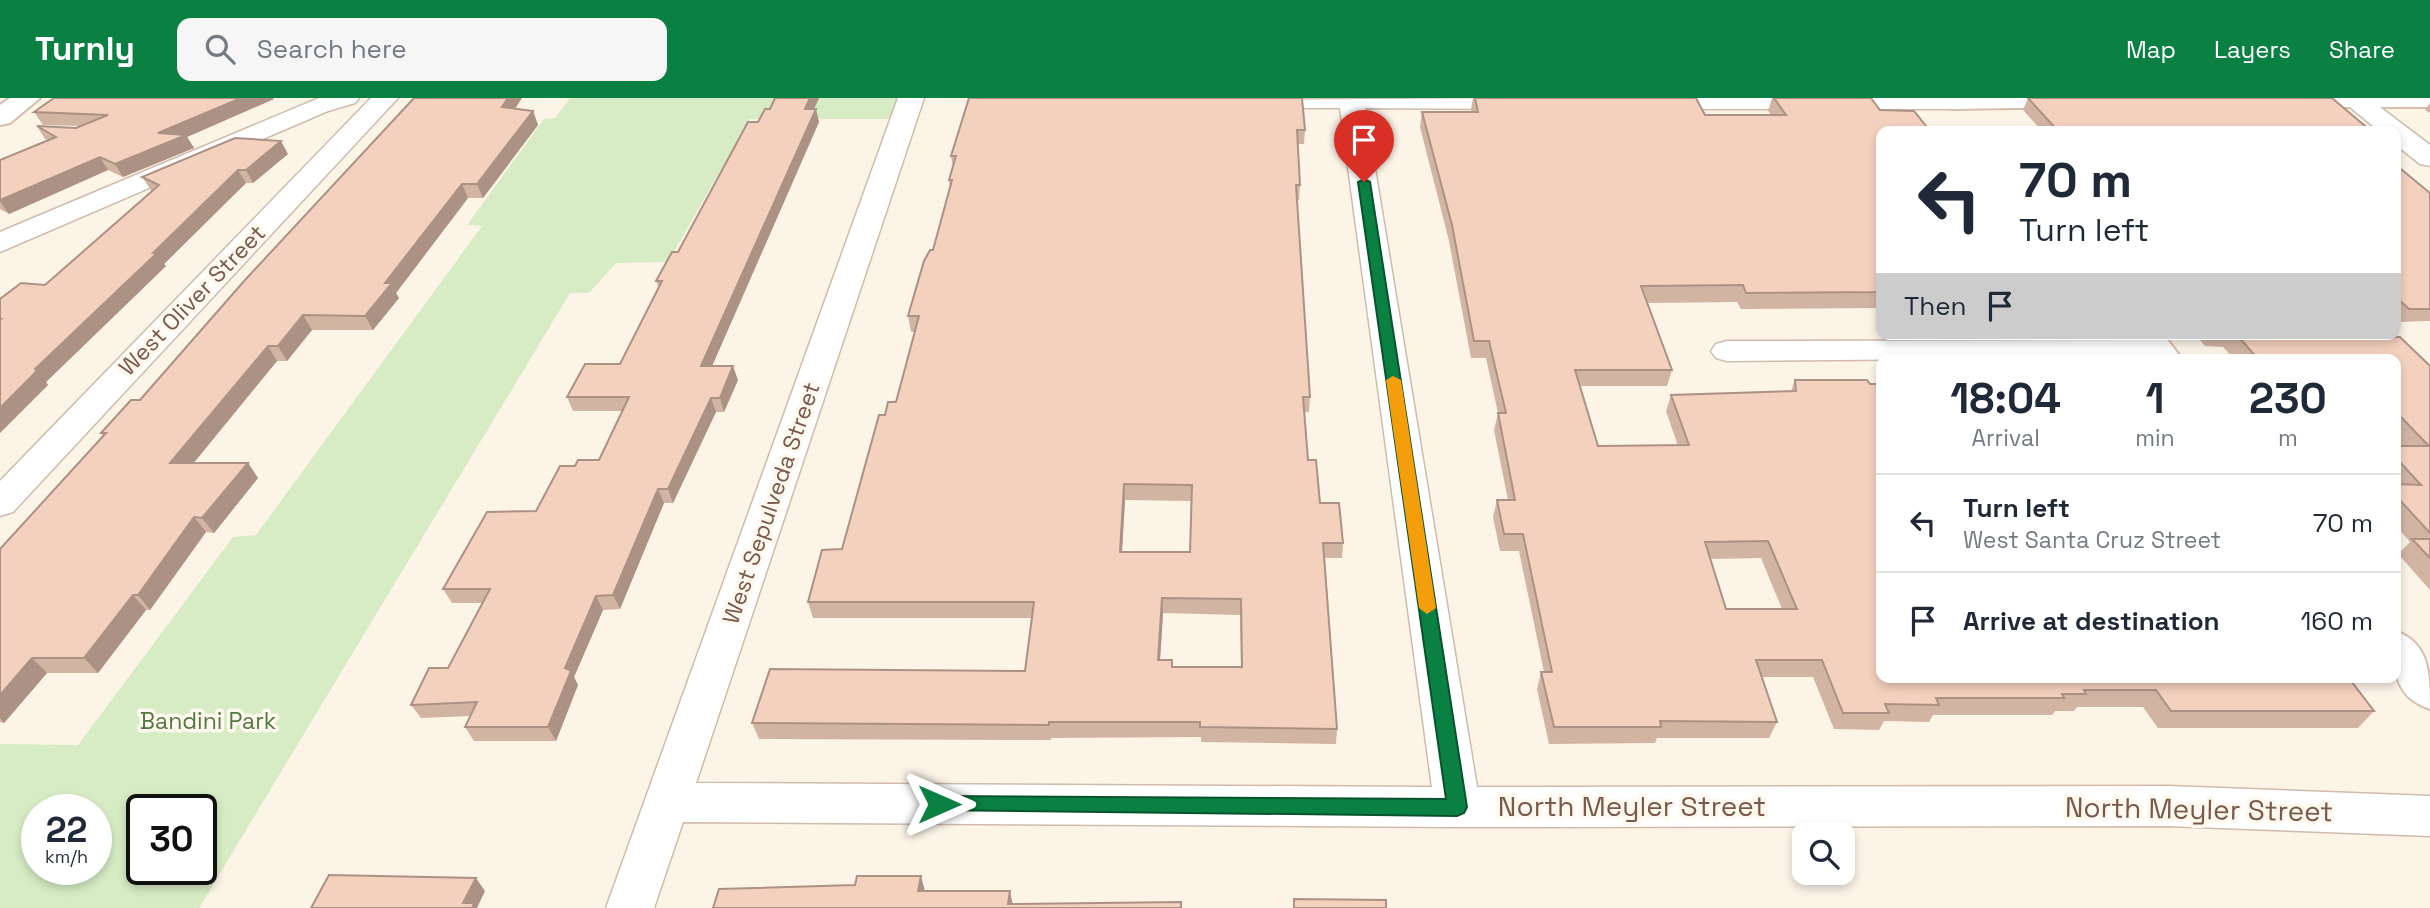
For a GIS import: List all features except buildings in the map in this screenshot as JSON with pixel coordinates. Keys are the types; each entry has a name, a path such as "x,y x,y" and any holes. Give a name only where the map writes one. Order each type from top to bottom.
{"street":[{"path":"0,117 27,98"},
{"path":"0,243 318,106 346,98"},
{"name":"West Oliver Street","path":"0,503 385,98"},
{"name":"West Sepulveda Street","path":"630,908 911,98"},
{"path":"1626,101 2148,98"},
{"path":"2163,98 2176,98"},
{"path":"1232,99 1543,101"},
{"path":"1351,99 1457,807"},
{"path":"1951,99 1973,126"},
{"path":"2258,99 2430,99"},
{"path":"2353,99 2387,126"},
{"path":"2401,136 2430,158"},
{"path":"1727,351 2156,348"},
{"path":"2401,654 2430,691"},
{"name":"North Meyler Street","path":"666,802 1457,807 2168,806 2430,816"}],"green space":[{"name":"Bandini Park","path":"570,98 908,98 901,119 750,119 668,262 616,263 589,293 570,293 217,878 217,794 126,794 126,885 213,885 199,908 0,908 0,744 78,745 233,537 256,535 482,226 467,225 544,119 555,118"}],"slow traffic":[{"path":"1393,380 1427,608"}],"route":[{"path":"939,804 1457,807 1364,182"}]}
